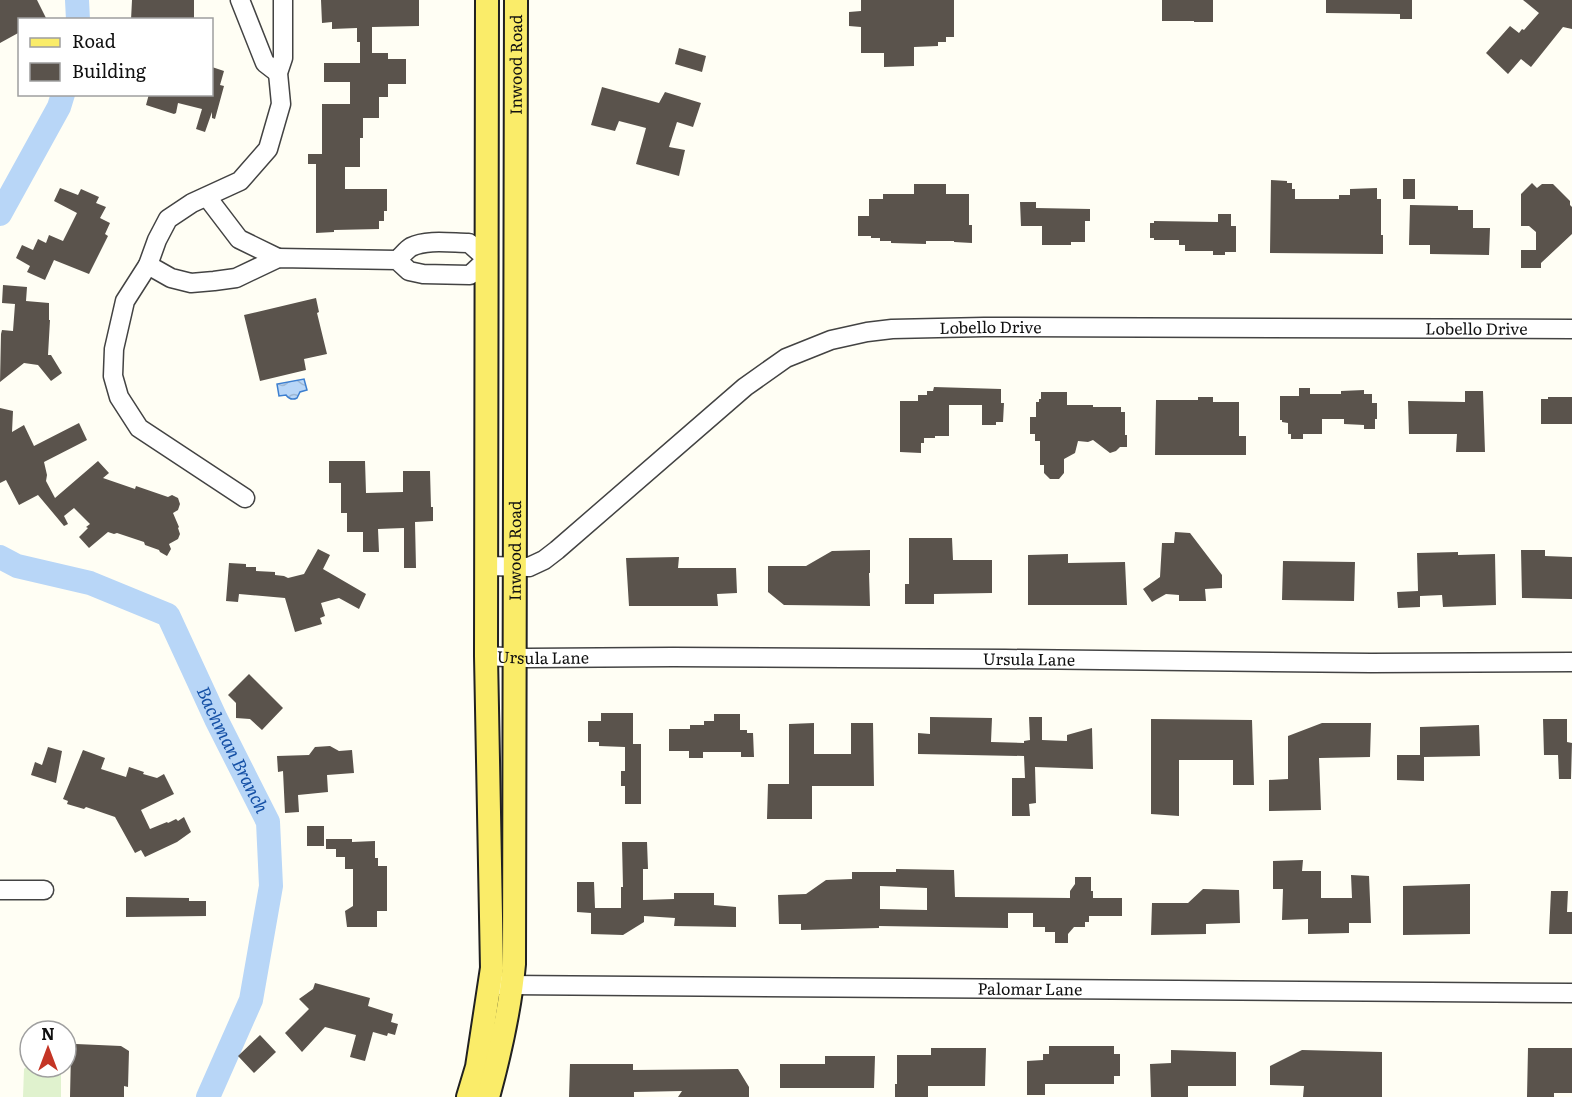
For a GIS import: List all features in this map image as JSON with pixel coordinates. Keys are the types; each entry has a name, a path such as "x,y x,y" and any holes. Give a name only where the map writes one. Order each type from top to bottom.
{"main road":[{"name":"Inwood Road","path":"488,0 486,656 492,947 501,985 501,1049 488,1097"},
{"name":"Inwood Road","path":"468,1097 501,985 514,964 516,0"},
{"path":"487,259 516,258"}],"street":[{"path":"240,0 265,63 278,74"},
{"path":"245,498 138,428 119,397 113,376 114,349 125,301 148,265 168,219 192,203 240,181 268,149 281,104 278,74 283,58 283,0"},
{"path":"207,197 239,239 278,258 397,260 409,270 423,274 470,275 487,259 469,243 433,243 410,248 397,260"},
{"path":"148,265 171,278 191,283 236,278 278,258"},
{"name":"Lobello Drive","path":"486,566 528,567 544,560 745,387 786,358 831,340 867,332 892,329 973,328 1572,329"},
{"name":"Ursula Lane","path":"486,656 983,658 1371,663 1572,662"},
{"path":"0,890 44,890"},
{"name":"Palomar Lane","path":"501,985 1572,993"}],"green space":[{"path":"24,1079 61,1079 61,1097 23,1097"}],"water":[{"path":"304,379 307,390 300,392 297,398 279,396 277,384"}],"building":[{"path":"0,0 37,0 46,18 18,18 18,33 0,43"},
{"path":"132,0 194,0 194,18 131,18"},
{"path":"321,0 419,0 419,26 372,27 372,53 388,53 388,59 406,59 406,84 388,84 388,97 379,97 379,118 363,118 360,167 345,167 345,189 387,189 387,211 384,211 384,221 379,221 379,229 334,230 334,232 316,233 316,164 308,164 308,154 322,154 322,104 350,104 350,82 324,82 324,63 360,63 357,28 332,29 332,22 322,23"},
{"path":"861,0 954,0 954,37 946,37 946,42 938,42 938,46 914,47 914,66 884,67 884,53 861,53 861,27 849,26 849,12 861,11"},
{"path":"1162,0 1213,0 1213,22 1162,21"},
{"path":"1326,0 1412,0 1412,19 1400,19 1400,14 1326,13"},
{"path":"1523,0 1572,0 1572,29 1563,27 1531,67 1521,59 1508,74 1486,53 1510,26 1519,33 1539,13"},
{"path":"679,48 706,56 702,72 675,64"},
{"path":"213,67 224,71 220,85 224,86 215,119 212,118 212,112 205,132 196,129 202,109 178,103 174,114 146,105 148,96 213,96"},
{"path":"602,87 659,103 665,92 701,103 693,127 677,122 669,147 685,150 679,176 636,164 646,128 619,121 615,131 591,125"},
{"path":"1403,179 1415,179 1415,199 1403,199"},
{"path":"1271,180 1292,183 1292,189 1295,189 1295,199 1339,199 1339,195 1350,195 1350,189 1377,188 1377,199 1381,199 1383,254 1270,253"},
{"path":"1532,183 1537,188 1542,184 1553,184 1570,201 1572,234 1541,263 1541,268 1521,268 1521,250 1536,250 1536,232 1529,226 1521,226 1521,194"},
{"path":"914,184 946,184 946,194 969,194 969,225 972,225 972,243 926,241 926,244 891,243 891,241 880,241 880,238 871,238 871,236 858,236 858,216 869,216 869,199 883,199 883,194 914,194"},
{"path":"60,188 78,195 81,189 99,197 96,203 106,207 100,218 110,223 105,234 108,236 89,274 54,260 45,280 27,272 30,266 16,258 22,245 33,250 38,239 46,243 49,235 63,241 77,213 54,201"},
{"path":"1020,202 1036,202 1036,208 1090,209 1090,221 1085,221 1085,242 1071,242 1071,245 1042,245 1042,226 1021,226"},
{"path":"1410,205 1458,206 1458,210 1473,210 1473,228 1490,228 1489,255 1430,254 1430,245 1409,245"},
{"path":"1218,214 1231,214 1231,226 1236,226 1236,252 1213,255 1213,251 1185,251 1185,245 1179,245 1179,240 1150,238 1150,223 1154,221 1218,222"},
{"path":"3,285 27,287 26,301 49,303 48,355 51,355 62,373 51,381 38,365 24,363 0,382 1,334 2,330 13,331 15,304 2,303"},
{"path":"316,298 319,312 317,313 327,354 304,359 306,370 260,381 244,315"},
{"path":"934,387 1001,389 1001,403 1004,403 1003,422 996,422 996,425 982,425 982,405 949,405 949,436 924,438 924,443 921,443 921,453 900,452 900,401 918,401 918,395 927,395 927,391 933,391"},
{"path":"1299,388 1310,388 1310,394 1341,394 1341,391 1364,390 1364,394 1372,394 1372,403 1377,403 1375,429 1364,429 1364,425 1344,424 1344,419 1322,419 1322,434 1303,434 1303,439 1291,439 1291,434 1288,434 1288,423 1280,420 1280,396 1299,396"},
{"path":"1465,391 1483,391 1485,452 1456,452 1457,434 1409,434 1408,401 1465,402"},
{"path":"1041,392 1067,392 1067,405 1121,407 1121,412 1125,412 1127,447 1120,447 1110,453 1093,440 1078,441 1075,453 1064,459 1064,473 1059,479 1050,479 1044,473 1044,465 1040,465 1040,441 1035,441 1035,434 1030,434 1030,417 1036,417 1036,402 1041,399"},
{"path":"1198,397 1213,397 1213,402 1239,402 1239,436 1246,436 1246,455 1155,455 1156,400 1198,400"},
{"path":"1548,397 1572,397 1572,424 1541,424 1541,399 1548,399"},
{"path":"0,408 13,411 12,432 24,425 34,446 79,423 87,440 44,462 46,481 55,498 98,461 109,473 103,478 135,489 136,486 178,498 180,504 178,510 173,513 180,534 178,539 169,544 171,549 167,556 145,545 144,542 108,532 89,548 79,537 90,524 74,508 64,516 68,524 64,526 38,495 19,505 6,480 0,483"},
{"path":"329,461 365,461 366,493 403,492 403,471 430,471 433,521 415,522 416,568 404,568 404,528 378,529 379,552 363,552 363,532 347,532 347,513 341,513 341,483 329,483"},
{"path":"1175,532 1190,533 1222,575 1222,588 1205,589 1206,601 1179,601 1179,595 1166,594 1152,602 1143,589 1160,577 1162,543 1174,543"},
{"path":"909,538 952,538 953,560 992,560 992,593 934,594 934,604 905,604 905,584 909,584"},
{"path":"318,549 330,555 323,569 366,594 359,609 339,598 321,603 325,616 320,618 322,624 295,632 285,598 239,594 238,602 226,601 229,563 246,564 246,567 256,567 256,571 275,572 275,575 288,578 304,574"},
{"path":"870,550 870,606 784,605 768,592 768,566 806,566 832,551"},
{"path":"1521,550 1545,550 1545,556 1572,557 1572,599 1522,598"},
{"path":"1458,552 1458,555 1495,554 1496,605 1443,607 1442,595 1420,596 1420,607 1398,608 1397,592 1418,591 1417,553"},
{"path":"1068,554 1068,563 1125,562 1127,605 1028,605 1028,555"},
{"path":"679,557 678,568 736,568 737,593 717,594 718,606 629,606 626,558"},
{"path":"1283,561 1355,562 1354,601 1282,600"},
{"path":"249,674 283,708 262,730 250,719 236,718 236,703 228,695"},
{"path":"601,713 633,713 633,744 641,744 641,804 625,804 625,786 621,786 621,771 625,771 625,747 599,746 599,742 588,742 588,721 601,721"},
{"path":"714,714 740,714 740,730 753,733 754,757 741,757 741,752 703,752 703,758 689,758 689,751 669,751 669,729 690,729 690,725 704,725 704,721 714,721"},
{"path":"930,717 992,718 991,742 1024,743 1030,740 1029,717 1042,717 1042,740 1067,741 1067,735 1092,728 1093,769 1035,767 1036,803 1029,804 1030,816 1012,816 1012,778 1025,778 1024,756 918,754 918,733 930,734"},
{"path":"1151,719 1252,720 1254,785 1233,785 1233,760 1179,760 1179,816 1151,814"},
{"path":"1543,719 1567,719 1567,742 1572,743 1571,779 1559,779 1558,755 1544,755"},
{"path":"814,723 814,754 851,754 851,723 873,723 874,786 812,786 812,819 767,819 768,784 789,784 789,724"},
{"path":"1322,723 1371,723 1370,757 1319,758 1321,810 1269,811 1269,780 1288,779 1288,736"},
{"path":"1479,725 1480,756 1424,757 1424,781 1397,780 1397,755 1420,755 1420,727"},
{"path":"330,746 339,751 352,750 354,773 327,775 328,792 298,795 299,812 285,813 283,771 278,772 277,756 309,755 315,747"},
{"path":"48,747 62,751 56,783 31,775 35,762 42,765"},
{"path":"83,750 105,758 101,769 126,777 129,767 157,778 164,774 174,794 141,810 150,829 184,817 191,832 177,842 145,857 141,850 135,853 115,817 86,807 84,809 67,804 68,801 63,799"},
{"path":"307,826 324,826 324,846 307,846"},
{"path":"326,839 352,839 352,842 375,841 375,858 378,858 378,866 387,866 387,911 377,911 377,927 347,927 345,911 353,906 353,869 345,869 345,857 336,857 336,849 326,849"},
{"path":"622,842 647,842 648,869 643,869 643,900 674,899 674,893 714,893 714,905 736,907 736,927 674,926 675,918 644,916 644,922 623,935 591,934 591,913 577,912 577,882 594,882 595,908 621,908"},
{"path":"1303,860 1302,871 1321,871 1321,898 1352,898 1351,875 1369,876 1371,923 1349,923 1349,933 1308,934 1308,919 1282,920 1283,889 1273,889 1273,861"},
{"path":"896,869 954,870 955,897 1070,898 1075,877 1091,877 1093,898 1122,898 1122,916 1089,916 1089,922 1085,922 1085,927 1074,927 1068,934 1068,943 1055,943 1055,932 1045,932 1045,927 1033,927 1033,913 1008,913 1008,928 879,926 879,928 801,930 801,924 779,924 778,895 806,894 826,880 852,879 852,872 896,872","holes":["880,886 927,888 927,910 880,909"]},
{"path":"1470,884 1470,934 1403,935 1403,886"},
{"path":"1203,889 1239,890 1240,923 1206,924 1206,934 1151,935 1152,903 1188,903"},
{"path":"1551,891 1568,891 1567,912 1572,912 1572,934 1549,934"},
{"path":"126,897 189,898 189,901 206,901 206,916 126,917"},
{"path":"315,983 370,998 368,1006 393,1014 391,1022 398,1024 395,1035 388,1033 387,1036 373,1032 365,1061 350,1057 356,1035 325,1027 302,1052 285,1033 309,1009 299,999 313,989"},
{"path":"260,1035 276,1052 254,1073 238,1056"},
{"path":"78,1044 121,1046 129,1051 128,1087 124,1086 124,1097 70,1097 70,1079 78,1079"},
{"path":"1049,1046 1114,1046 1114,1054 1120,1054 1120,1076 1114,1076 1114,1084 1045,1084 1045,1095 1027,1095 1027,1061 1043,1060 1043,1054 1049,1054"},
{"path":"931,1048 986,1048 985,1086 928,1086 928,1097 895,1097 897,1055 931,1055"},
{"path":"1528,1048 1572,1048 1572,1093 1554,1093 1554,1097 1527,1097"},
{"path":"1171,1050 1236,1052 1236,1086 1188,1086 1188,1097 1151,1097 1150,1064 1171,1063"},
{"path":"1302,1050 1382,1052 1382,1097 1303,1097 1304,1086 1270,1085 1270,1066"},
{"path":"825,1056 875,1056 874,1088 780,1088 780,1064 825,1064"},
{"path":"570,1064 633,1064 633,1070 738,1069 749,1087 749,1097 678,1097 682,1091 634,1092 634,1097 569,1097"}],"waterway":[{"name":"Bachman Branch","path":"77,0 78,18"},
{"name":"Bachman Branch","path":"0,214 59,107 62,96"},
{"name":"Bachman Branch","path":"0,557 17,566 90,583 168,615 216,719 268,822 271,886 251,1000 208,1097"}]}
